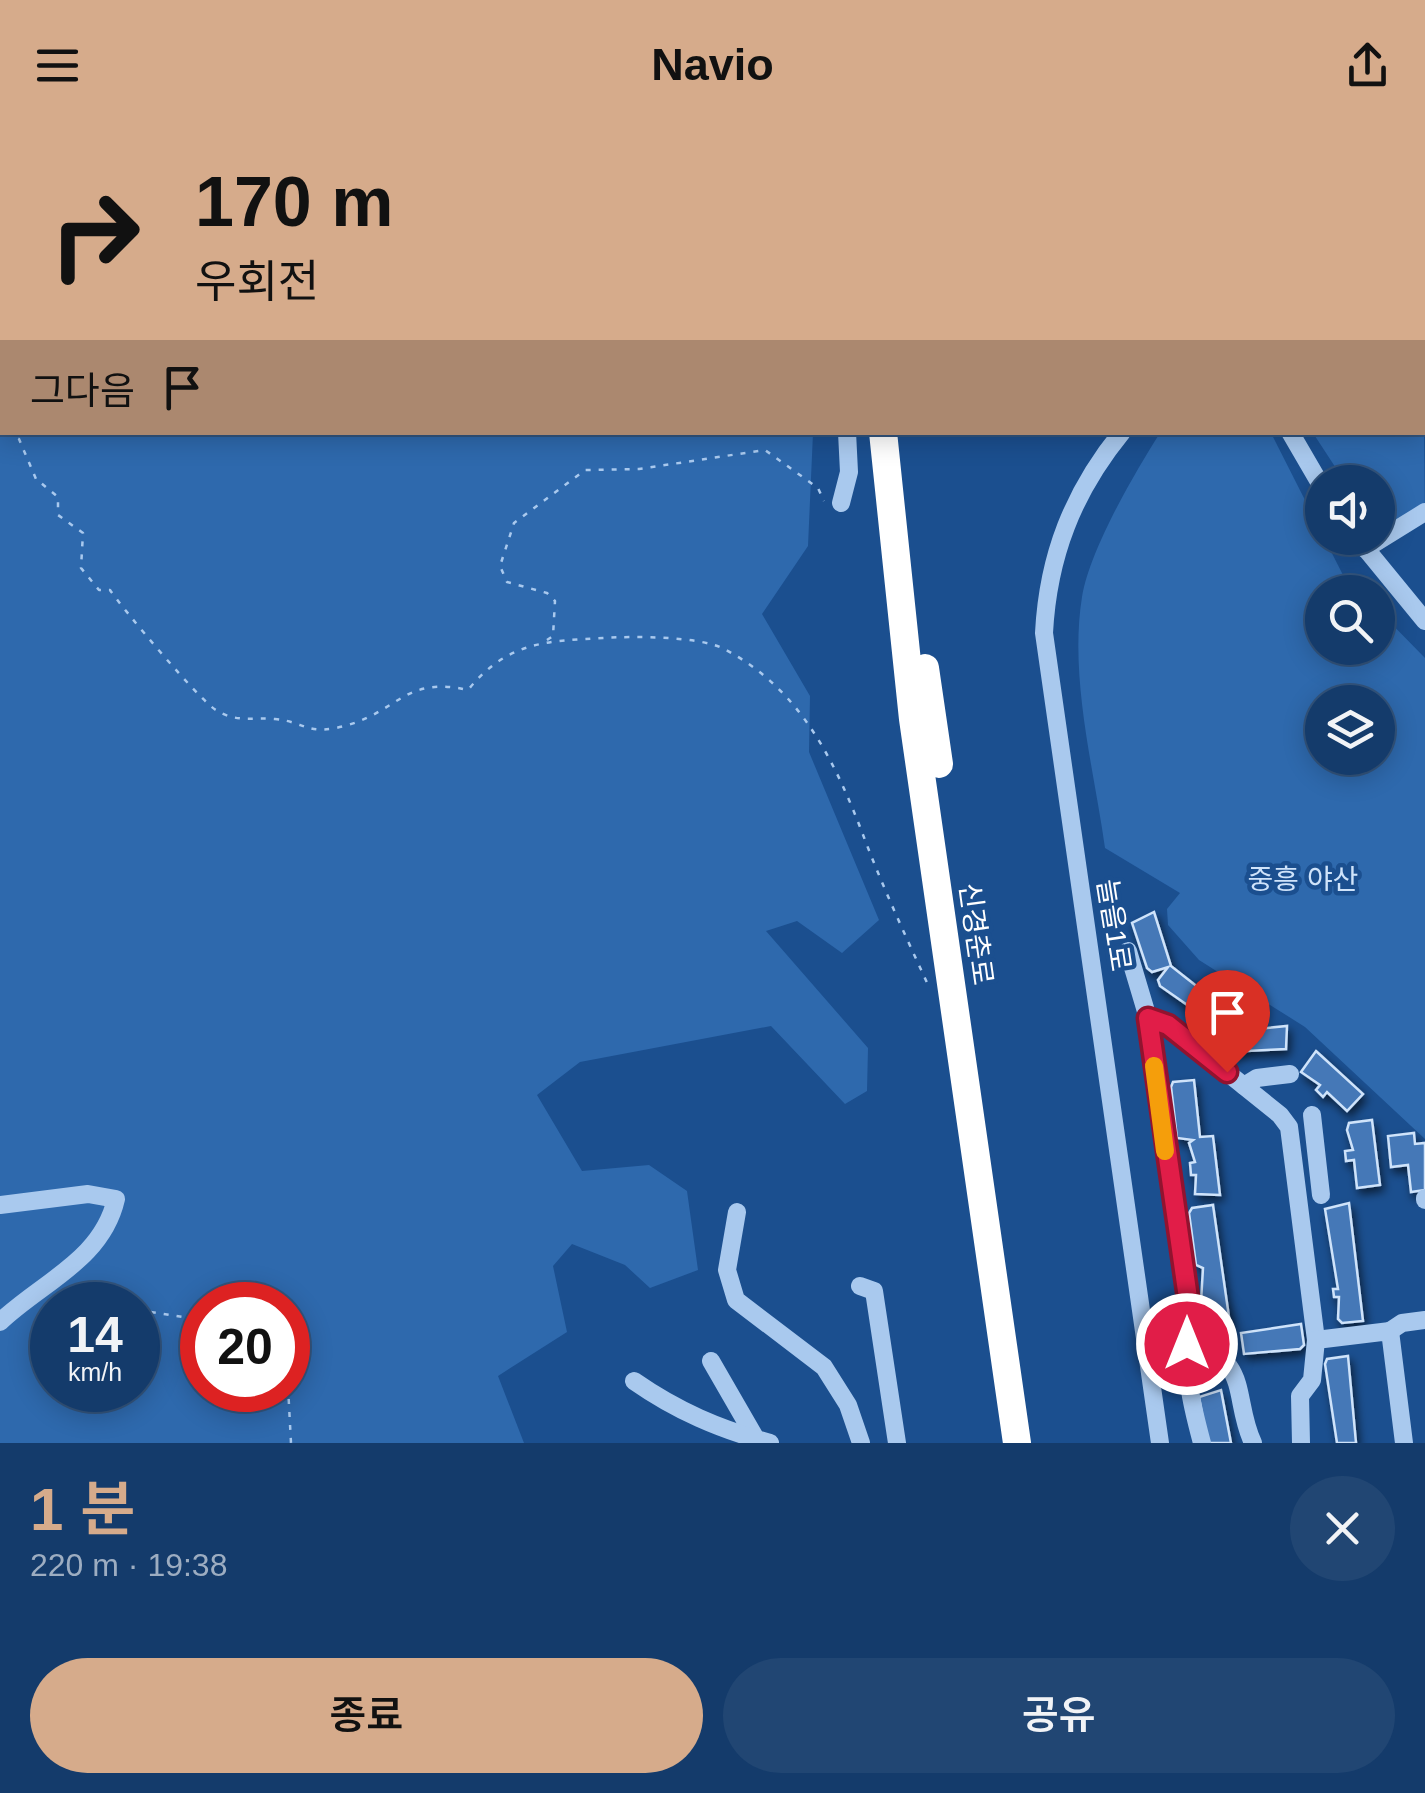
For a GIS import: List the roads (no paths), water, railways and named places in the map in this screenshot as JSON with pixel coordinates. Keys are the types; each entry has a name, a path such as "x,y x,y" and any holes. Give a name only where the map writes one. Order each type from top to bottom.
{"highway":[{"name":"신경춘로","path":"883,435 902,637 1033,1443"},
{"name":"신경춘로","path":"902,435 952,932 1017,1443"}],"street":[{"path":"841,503 849,472 847,435"},
{"name":"늘을1로","path":"1120,435 1077,496 1062,529 1052,562 1044,633 1160,1443"},
{"path":"1292,435 1309,465"},
{"path":"1395,527 1425,512"},
{"path":"1371,555 1425,621"},
{"path":"1128,951 1148,1018 1192,1326 1187,1344 1191,1400 1202,1443"},
{"path":"1148,1018 1168,1025 1289,1127 1316,1340 1312,1380 1300,1396 1301,1443"},
{"path":"1244,1086 1257,1078 1290,1074"},
{"path":"1312,1114 1321,1195"},
{"path":"1293,1162 1317,1158"},
{"path":"0,1206 88,1194 116,1199 110,1224 83,1260 32,1292 0,1322"},
{"path":"737,1212 727,1270 736,1300 824,1367 848,1404 861,1443"},
{"path":"860,1286 874,1291 897,1443"},
{"path":"1316,1340 1390,1331 1402,1323 1425,1320"},
{"path":"1390,1331 1404,1443"},
{"path":"1187,1344 1202,1347 1236,1372 1253,1443"},
{"path":"711,1361 763,1441"},
{"path":"634,1380 672,1408 763,1441"}],"park label":[{"name":"중흥 야산","path":"1303,879"}]}
